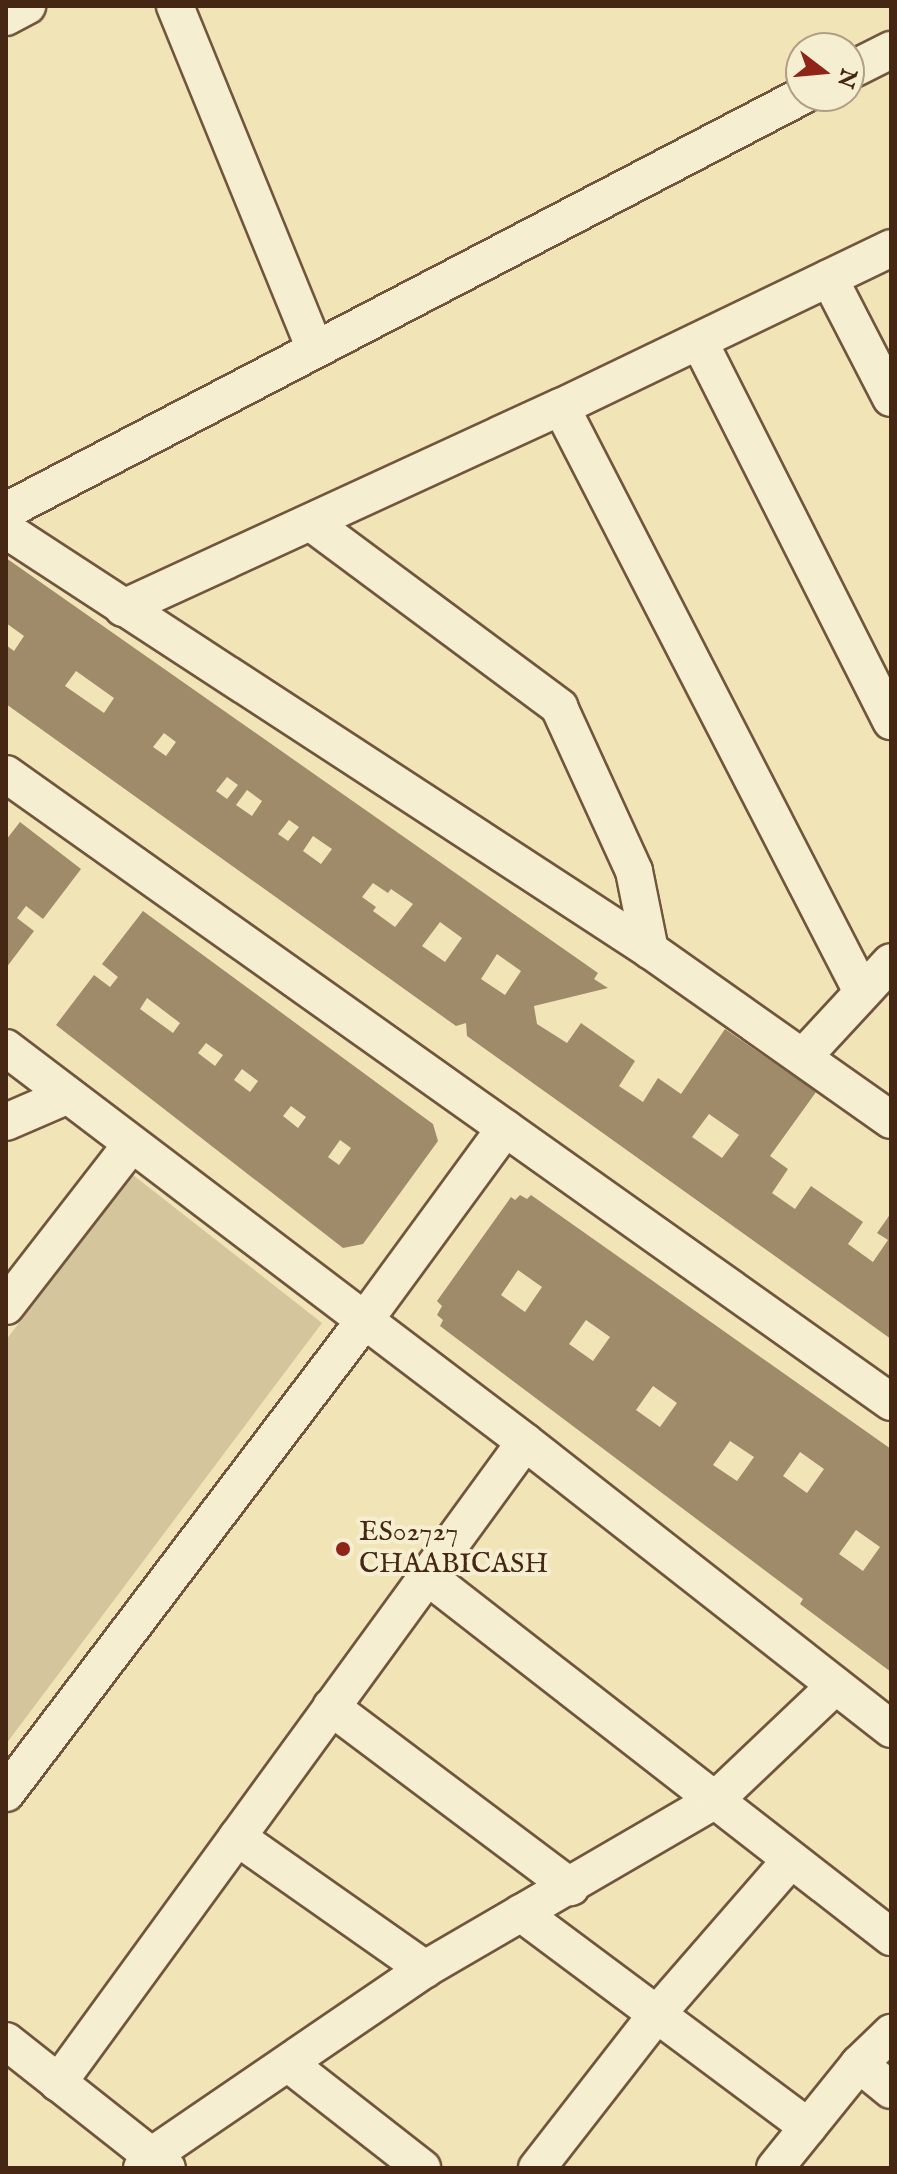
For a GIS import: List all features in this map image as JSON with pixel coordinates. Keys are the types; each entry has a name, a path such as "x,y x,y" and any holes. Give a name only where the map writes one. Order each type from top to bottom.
{"street":[{"path":"6,17 27,6"},
{"path":"175,6 315,349"},
{"path":"865,63 891,50"},
{"path":"6,511 785,105"},
{"path":"123,608 313,524 891,248"},
{"path":"829,278 891,398"},
{"path":"699,341 891,721"},
{"path":"561,407 862,992"},
{"path":"313,524 559,707 634,871 650,950"},
{"path":"6,530 650,950 891,1120"},
{"path":"6,774 891,1402"},
{"path":"803,1057 891,962"},
{"path":"6,1048 525,1442 891,1729"},
{"path":"6,1122 66,1096"},
{"path":"6,1793 364,1321 505,1128"},
{"path":"6,1306 131,1145"},
{"path":"58,2083 525,1442"},
{"path":"427,1576 891,1937"},
{"path":"12,2058 58,2083 153,2164 425,1969 571,1887 714,1801 835,1686"},
{"path":"331,1707 571,1887"},
{"path":"237,1837 425,1969"},
{"path":"537,2168 656,2015 790,1861"},
{"path":"521,1913 808,2127"},
{"path":"775,2168 859,2064 891,2033"},
{"path":"289,2064 422,2168"},
{"path":"859,2064 891,2090"}],"shaded area":[{"path":"133,1175 322,1323 6,1744 6,1340"}],"building":[{"path":"6,558 598,973 594,979 608,988 534,1006 537,1024 567,1043 581,1023 635,1061 619,1086 643,1102 658,1078 681,1094 725,1029 816,1092 770,1156 788,1169 772,1193 795,1209 811,1186 863,1222 848,1244 873,1262 888,1240 877,1233 891,1213 891,1339 467,1036 466,1023 456,1026 6,704 6,645 14,651 24,636 6,623","holes":["76,671 114,698 104,713 65,686","164,733 176,742 166,756 153,747","227,777 238,785 227,799 216,791","247,790 262,801 252,816 236,805","289,820 299,827 288,841 278,834","313,836 332,849 321,864 303,851","373,883 388,893 391,889 413,904 395,927 373,911 376,907 362,897","440,922 462,938 445,962 422,946","497,954 521,971 505,995 481,979","709,1114 739,1135 722,1158 692,1137"]},
{"path":"20,822 81,869 43,919 26,906 17,918 34,931 6,968 6,840"},
{"path":"143,911 433,1124 438,1141 363,1244 343,1248 56,1025 94,975 110,987 118,977 102,964","holes":["147,998 180,1023 173,1033 140,1009","206,1043 223,1055 215,1066 198,1053","242,1069 258,1081 250,1092 234,1080","291,1106 306,1117 298,1128 283,1116","340,1140 351,1148 339,1165 328,1157"]},
{"path":"520,1195 527,1199 531,1195 891,1449 891,1672 800,1604 803,1599 440,1326 443,1320 437,1315 442,1306 437,1301 511,1197 515,1200","holes":["518,1270 542,1287 525,1312 501,1295","586,1320 610,1337 593,1361 569,1344","653,1386 677,1403 660,1427 636,1410","730,1441 754,1457 737,1481 713,1465","800,1452 824,1469 807,1493 783,1476","856,1530 880,1547 863,1571 839,1554"]}],"place":[{"name":"ES02727 CHAABICASH","path":"343,1549"}]}
